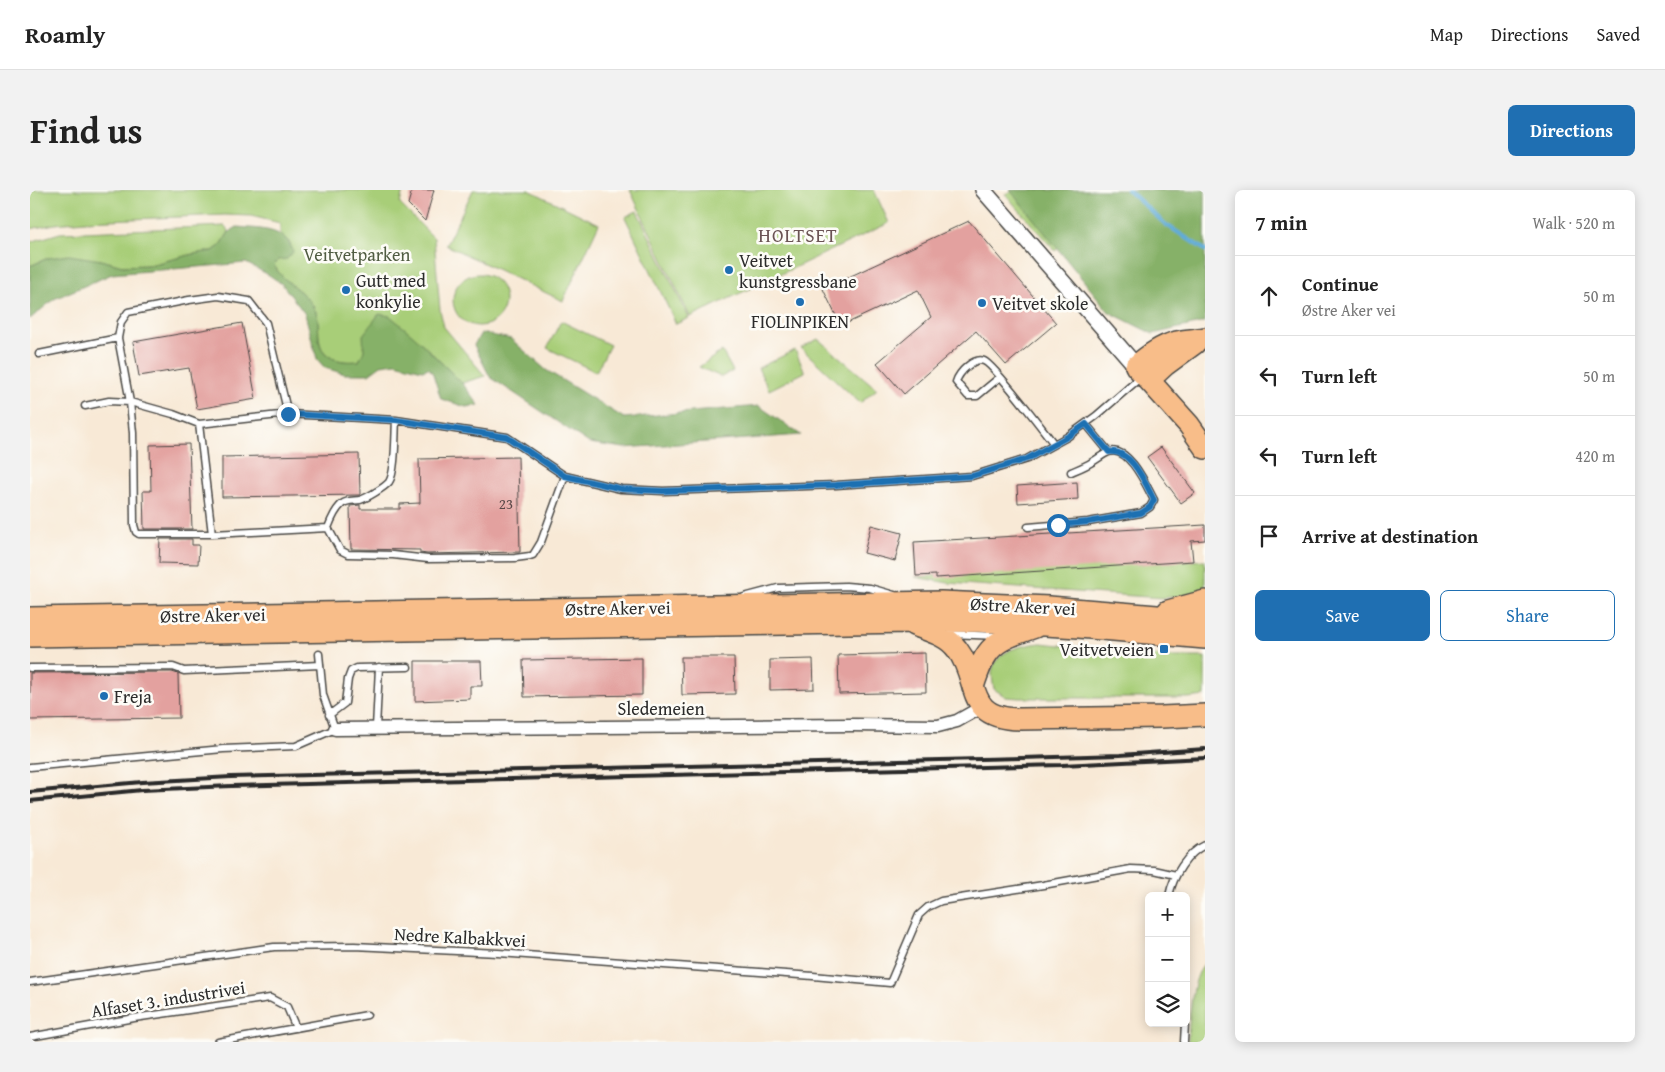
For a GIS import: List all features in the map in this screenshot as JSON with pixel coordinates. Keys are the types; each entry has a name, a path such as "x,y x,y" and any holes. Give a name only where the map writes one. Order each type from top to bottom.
{"highway":[{"path":"1203,339 1165,365 1143,374 1189,426 1205,448"},
{"path":"1151,616 1205,601"},
{"name":"Østre Aker vei","path":"30,636 906,612 1012,604 1205,620"},
{"name":"Østre Aker vei","path":"30,618 715,607 906,612 975,621 1043,624 1205,638"},
{"path":"906,612 957,648 976,698 982,707 993,715 1010,719 1205,715"},
{"path":"973,687 982,660 991,648 1008,637 1043,624"}],"street":[{"path":"983,190 1143,374"},
{"name":"Sledemeien","path":"335,729 852,724 938,726 957,721 982,707"}],"lane":[{"path":"288,414 266,323 249,302 218,296 189,300 128,312 121,322 118,338 130,402 133,432 134,524 136,532 139,534 212,534 328,528"},
{"path":"39,354 118,338"},
{"path":"1000,377 977,396 968,396 956,382 958,377 974,361 982,360 987,362 1000,377 1054,444"},
{"path":"85,406 109,401 130,402 173,414 199,424 288,414 396,420 507,437 565,476 622,489 663,491 865,483 972,476 1027,459 1067,437 1086,424 1143,374"},
{"path":"328,528 337,509 342,504 350,500 360,500 382,488 390,481 393,469 396,420"},
{"path":"199,424 212,534"},
{"path":"1086,424 1109,452"},
{"path":"1028,527 1088,522 1141,513 1150,507 1154,500 1135,466 1124,455 1113,451 1071,472"},
{"path":"328,528 340,550 348,554 394,555 428,559 515,558 530,556 535,551 544,533 565,476"},
{"path":"938,635 964,633 1008,637"},
{"path":"30,767 223,749 296,746 335,729 323,695 320,654"},
{"path":"30,668 173,667 184,671 320,665"},
{"path":"376,728 379,667"},
{"path":"329,715 345,703 348,678 351,671 357,668 408,667"},
{"path":"1170,892 1176,875 1185,861 1200,847 1205,845"},
{"name":"Nedre Kalbakkvei","path":"30,982 274,947 354,946 498,953 890,983 918,915 928,907 941,901 1131,869 1154,870 1176,875"},
{"name":"Alfaset 3. industrivei","path":"30,1037 134,1018 270,998 287,1007 296,1028"},
{"path":"218,1042 367,1015"},
{"path":"1184,1042 1185,1027"}],"green space":[{"name":"Veitvetparken","path":"30,190 403,190 400,204 434,238 440,310 444,327 485,376 462,383 414,336 365,349 359,361 341,361 329,356 320,344 316,312 312,305 302,293 278,272 274,265 291,244 280,233 280,223 251,216 225,215 85,221 30,229"},
{"path":"473,190 529,190 599,224 563,301 446,245"},
{"name":"Veitvet kunstgressbane","path":"630,190 874,190 889,223 690,317"},
{"path":"1010,190 1205,190 1205,322 1153,334 1109,312"},
{"path":"1016,190 1069,238 1055,251 1005,194"},
{"path":"637,211 689,318 676,324 625,217"},
{"path":"225,226 229,232 221,245 213,251 150,265 122,266 101,260 48,258 30,266 30,242 60,233"},
{"path":"237,227 271,231 285,238 290,244 293,252 287,259 278,260 274,265 278,272 302,293 312,305 316,312 320,344 329,356 341,361 359,361 364,351 363,335 379,314 390,316 414,336 462,383 479,405 466,407 441,399 433,374 429,368 422,370 396,363 381,365 369,374 345,374 325,368 317,359 305,314 282,284 246,263 112,274 54,299 30,319 30,266 48,258 69,255 101,260 122,266 150,265 213,251 221,245 229,232"},
{"path":"474,274 484,274 498,281 505,295 505,305 498,319 484,326 474,326 464,322 457,315 453,305 453,295 457,285 464,278"},
{"path":"561,321 610,345 596,372 547,348"},
{"path":"481,333 511,339 546,370 624,418 759,406 801,435 624,448 589,443 490,377 474,345"},
{"path":"818,339 877,389 860,403 801,348"},
{"path":"795,350 805,372 769,390 758,368"},
{"path":"722,351 733,371 721,377 699,367"},
{"path":"1205,560 1205,588 1195,594 1162,598 948,583 915,577"},
{"path":"1041,643 1172,657 1205,657 1205,696 1188,698 1019,698 1006,697 994,689 992,673 998,659 1010,650 1018,647"},
{"path":"1205,963 1205,1034 1202,1042 1188,1042 1190,1012 1200,970"}],"building":[{"path":"412,190 434,190 425,221 408,204"},
{"name":"Veitvet skole","path":"969,221 1056,323 1006,365 976,331 904,394 877,363 931,317 918,290 841,326 823,289"},
{"path":"242,323 256,399 197,409 189,368 139,376 133,342"},
{"path":"189,444 192,529 144,529 143,491 151,491 150,445"},
{"path":"1161,447 1195,493 1181,503 1147,457"},
{"path":"359,454 360,495 222,497 222,457"},
{"path":"518,457 520,552 427,554 420,553 420,550 351,549 350,506 360,505 360,509 400,509 400,504 420,503 419,459"},
{"path":"1077,482 1078,499 1018,503 1017,486"},
{"path":"871,525 902,533 895,561 864,553"},
{"path":"1205,525 1205,540 1191,541 1193,561 936,578 936,575 916,576 914,542"},
{"path":"160,539 192,539 192,545 199,545 198,564 159,563"},
{"path":"925,653 926,692 839,694 838,655"},
{"path":"681,657 734,657 735,694 682,695"},
{"path":"642,658 642,695 524,697 523,660"},
{"path":"813,659 814,689 770,690 770,660"},
{"path":"415,661 481,661 482,686 470,686 470,699 415,701"},
{"name":"Freja","path":"172,672 178,674 179,718 30,720 30,673"}],"waterway":[{"path":"1128,190 1165,224 1205,250"}],"railway":[{"path":"30,792 142,782 231,777 1022,758 1120,755 1205,749"},
{"path":"30,801 142,790 231,786 1062,765 1205,758"}],"place":[{"name":"Veitvet kunstgressbane","path":"729,270"},
{"name":"Gutt med konkylie","path":"346,290"},
{"name":"FIOLINPIKEN","path":"800,302"},
{"name":"Veitvet skole","path":"982,303"},
{"name":"Veitvetveien","path":"1164,649"},
{"name":"Freja","path":"104,696"}],"district":[{"name":"HOLTSET","path":"798,235"}],"route":[{"path":"288,414 396,420 507,437 565,476 622,489 663,491 836,485 972,476 1027,459 1086,424 1109,452 1118,452 1124,455 1135,466 1154,500 1150,507 1141,513 1058,525"}]}
